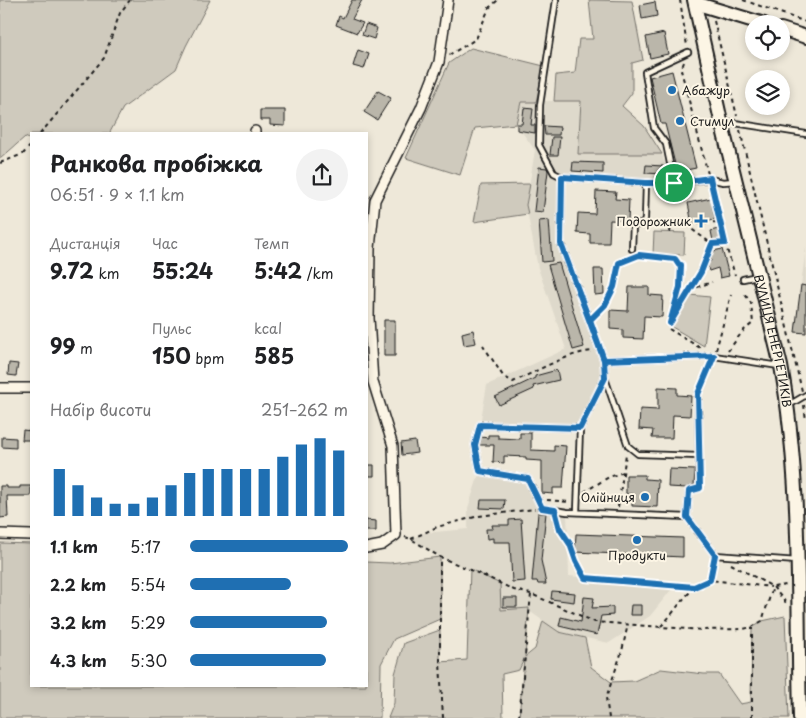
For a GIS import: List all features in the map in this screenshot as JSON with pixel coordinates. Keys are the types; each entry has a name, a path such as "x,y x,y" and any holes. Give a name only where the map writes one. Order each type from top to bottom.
{"main road":[{"path":"695,1 745,18"},
{"name":"ВУЛИЦЯ ЕНЕРГЕТИКІВ","path":"695,1 721,121 781,366 788,406 797,561 798,617 802,632 803,704 800,718"},
{"path":"790,32 806,37"}],"street":[{"path":"368,548 382,545 396,535 393,446 370,383 368,247 375,200 421,108 439,62 448,0"},
{"path":"0,388 30,388"},
{"path":"0,534 30,535"}],"lane":[{"path":"556,0 540,105 539,145 554,173 562,177 646,183 674,183 710,178 723,182 736,181"},
{"path":"674,183 666,144 654,128 645,72 688,52"},
{"path":"721,121 806,134"},
{"path":"562,177 561,244 604,360 605,378 628,446 638,454 699,456"},
{"path":"632,249 633,224 643,225 646,183"},
{"path":"743,279 759,276"},
{"path":"604,360 714,356 781,366"},
{"path":"577,512 580,428 605,378"},
{"path":"698,394 700,488 689,491 687,517 715,555 797,561"},
{"path":"788,406 805,396"},
{"path":"580,428 480,425 475,445 480,471 528,479 542,508 577,512 687,517"}],"path":[{"path":"42,132 104,58 120,13 130,0"},
{"path":"439,62 476,39 489,8 498,0"},
{"path":"680,0 688,52 681,70 735,276"},
{"path":"746,0 806,22"},
{"path":"711,7 805,396 806,420"},
{"path":"0,163 23,154 30,145"},
{"path":"643,225 686,225 720,222"},
{"path":"670,224 670,233"},
{"path":"686,225 712,244 725,243"},
{"path":"590,320 605,305 614,287 619,263 639,255 675,259 681,265 680,287 670,323 701,272 712,244"},
{"path":"689,290 712,282"},
{"path":"669,329 714,356 727,352 743,331 753,323 751,303 744,293"},
{"path":"698,394 714,356 731,294"},
{"path":"483,345 503,376 513,382 587,351 600,351"},
{"path":"617,514 628,446"},
{"path":"411,539 437,527 479,516 542,508"},
{"path":"555,510 560,529 570,544 585,578 694,587"},
{"path":"396,535 411,539 440,557 514,590 531,594 595,622 702,630 744,629 762,622 774,587"},
{"path":"710,580 715,555"},
{"path":"440,557 440,662 443,718"},
{"path":"732,564 774,587 798,617"},
{"path":"660,626 670,617 694,587 710,580 774,587 798,583"},
{"path":"519,718 531,594"},
{"path":"609,718 606,698 622,651 628,624"},
{"path":"752,627 752,718"}],"shaded area":[{"path":"0,0 210,0 176,69 123,108 110,132 30,132 30,140 25,137 0,159"},
{"path":"589,0 632,1 643,60 632,63 632,93 622,106 644,126 662,154 578,154 581,101 554,101 556,75 575,73 579,39 593,39"},
{"path":"471,48 544,66 536,102 521,102 516,124 475,128 460,175 406,158 449,63"},
{"path":"581,100 578,154 662,154 668,175 646,183 562,177 561,244 604,360 605,378 580,428 480,425 487,385 566,349 538,268 526,205 535,150 516,124 521,102"},
{"path":"530,184 526,205 528,214 474,222 481,185"},
{"path":"654,232 685,233 684,255 653,254"},
{"path":"806,247 806,333 795,331"},
{"path":"690,295 710,297 704,346 672,327"},
{"path":"480,471 528,479 542,508 567,512 569,576 675,585 650,616 609,643 559,632 525,608 500,610 500,584 440,557 411,539 423,533 468,529 468,508"},
{"path":"0,543 30,544 30,687 368,687 368,562 390,563 440,557 440,619 394,639 381,664 380,718 0,718"},
{"path":"470,569 500,584 501,610 529,608 525,657 535,649 543,621 559,632 585,638 591,667 611,682 634,681 661,669 719,674 740,704 751,702 752,627 762,621 785,616 789,718 519,718 524,659 519,670 502,674 503,718 388,718 394,703 395,674 404,643 440,630 440,662 467,660"}],"building":[{"path":"352,0 362,0 352,19 363,23 357,33 336,25 339,16 343,18"},
{"path":"655,2 657,16 642,19 640,5"},
{"path":"366,24 377,28 374,39 362,35"},
{"path":"664,33 668,54 650,58 646,37"},
{"path":"358,50 369,54 364,69 353,66"},
{"path":"672,71 696,168 677,172 665,124 661,124 650,77"},
{"path":"378,91 391,98 377,120 364,112"},
{"path":"524,108 533,109 531,125 535,125 535,133 517,130 517,124 522,124"},
{"path":"260,110 285,110 285,126 270,125 270,120 260,120"},
{"path":"544,126 560,127 559,135 545,135"},
{"path":"552,137 560,137 558,155 550,155"},
{"path":"573,162 603,163 603,173 572,171"},
{"path":"646,165 663,166 663,174 645,173"},
{"path":"539,167 547,168 548,171 543,212 534,211"},
{"path":"596,191 616,192 615,199 629,200 628,221 610,220 609,243 590,243 590,234 577,233 578,213 595,214"},
{"path":"711,198 715,219 692,224 688,203"},
{"path":"549,220 552,261 542,262 539,221"},
{"path":"718,229 721,240 713,241 711,231"},
{"path":"722,249 729,276 720,278 718,268 709,271 706,262 711,261 709,252"},
{"path":"559,263 584,347 573,350 548,265"},
{"path":"594,269 603,269 604,294 595,295"},
{"path":"801,285 806,286 806,333 795,332"},
{"path":"629,287 649,287 649,295 663,296 662,317 644,316 643,339 623,338 623,330 610,329 610,310 628,311"},
{"path":"384,320 395,320 395,356 384,356"},
{"path":"473,330 476,343 464,345 462,333"},
{"path":"9,363 18,364 16,376 8,375"},
{"path":"557,370 559,380 533,386 534,389 499,405 495,397 535,378 535,376"},
{"path":"658,387 677,388 677,395 691,396 690,416 673,415 672,438 652,438 653,430 639,429 640,409 658,410"},
{"path":"23,430 30,431 30,440 22,440"},
{"path":"520,433 531,433 531,450 554,451 554,445 566,446 563,488 553,488 553,494 542,493 542,461 526,460 526,457 504,456 504,463 493,462 494,445 479,445 481,437 488,438 488,435 498,435 498,438 520,439"},
{"path":"2,437 16,438 16,448 2,447"},
{"path":"415,441 417,453 402,455 401,443"},
{"path":"368,465 374,465 374,476 368,476"},
{"path":"669,469 695,470 694,485 687,488 668,487"},
{"path":"626,475 645,475 645,479 658,480 657,507 632,506 632,494 626,494"},
{"path":"0,486 20,488 20,486 30,486 30,496 7,496 8,517 0,518"},
{"path":"481,500 505,500 504,509 480,508"},
{"path":"538,513 546,513 541,560 546,584 538,584 537,581 532,581"},
{"path":"521,519 525,581 512,582 510,542 493,542 493,538 487,539 486,529 493,529 492,525 509,525 509,520"},
{"path":"368,520 376,521 376,531 368,531"},
{"path":"576,534 683,538 683,557 575,552"},
{"path":"552,591 575,593 574,602 551,599"},
{"path":"584,597 594,598 592,608 613,607 613,615 601,616 597,635 559,626 561,617 581,622"},
{"path":"503,598 517,598 517,607 503,607"},
{"path":"631,605 641,605 641,615 630,615"}],"place":[{"name":"Абажур","path":"672,90"},
{"name":"Стимул","path":"680,121"},
{"name":"Подорожник","path":"701,221"},
{"name":"Олійниця","path":"645,497"},
{"name":"Продукти","path":"637,540"}],"route":[{"path":"674,183 562,177 561,244 590,320 604,360 605,378 580,428 480,425 475,445 480,471 528,479 542,508 555,510 560,529 570,544 585,578 694,587 710,580 715,555 687,517 689,491 700,488 698,394 714,356 604,360 600,351 590,320 605,305 614,287 619,263 639,255 675,259 681,265 680,287 670,323 701,272 712,244 725,243 710,178 674,183"}]}
